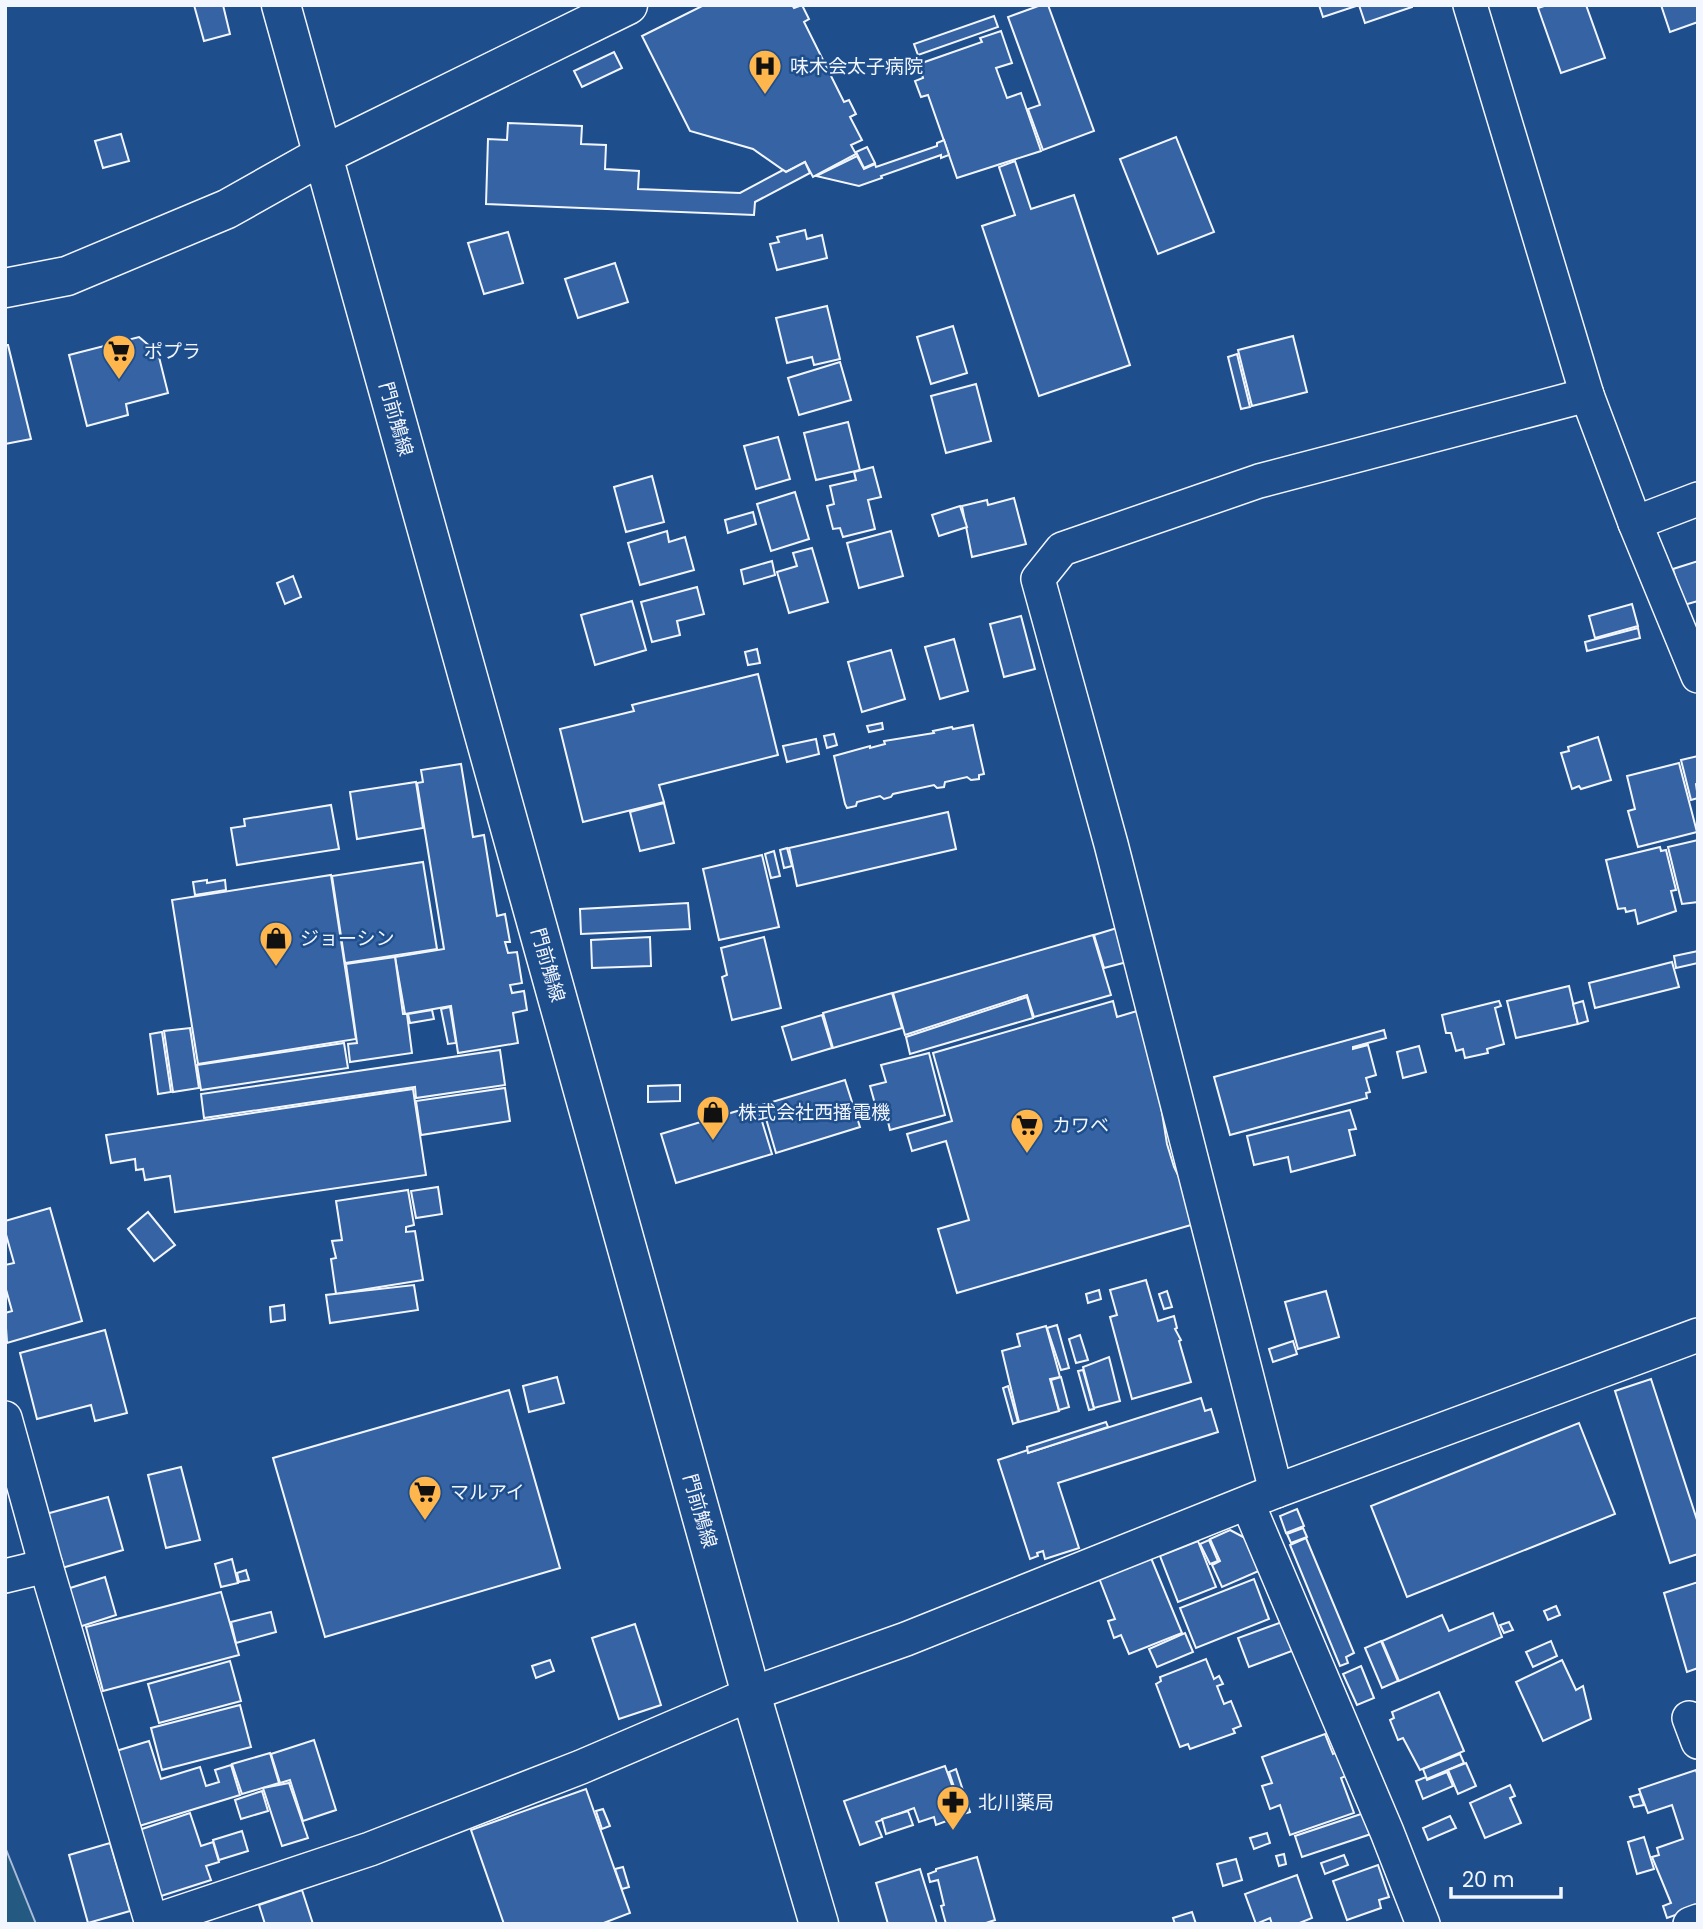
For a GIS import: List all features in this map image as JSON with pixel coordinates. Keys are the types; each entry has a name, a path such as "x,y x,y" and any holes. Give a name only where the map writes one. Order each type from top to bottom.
{"main road":[{"name":"門前鵤線","path":"281,5 751,1694 819,1924"},
{"path":"5,288 67,276 227,208 323,155 628,5"}],"street":[{"path":"1470,5 1587,395 1634,523 1698,676"},
{"path":"1423,1924 1262,1498 1111,844 1038,579 1062,549 1259,481 1587,395"},
{"path":"1634,523 1698,499"},
{"path":"5,1418 152,1923 370,1849 581,1767 751,1694 906,1639 1262,1498 1698,1335"},
{"path":"5,1576 46,1566"},
{"path":"1690,1924 1698,1921"}],"shaded area":[{"path":"5,1847 36,1924 5,1924"}],"building":[{"path":"194,5 223,5 230,34 204,41"},
{"path":"704,5 792,5 794,8 802,5 809,19 804,22 844,102 849,100 856,114 850,117 862,140 851,145 856,154 813,177 805,162 786,172 753,149 690,131 642,36"},
{"path":"1048,5 1094,131 1043,150 1028,109 1040,105 1008,17"},
{"path":"1319,5 1359,5 1323,17"},
{"path":"1359,5 1412,5 1412,7 1365,23"},
{"path":"1547,5 1586,5 1605,58 1561,73 1538,8"},
{"path":"1661,5 1698,5 1698,22 1670,32"},
{"path":"994,16 998,27 918,55 914,44"},
{"path":"1001,31 1012,63 996,68 1007,98 1021,93 1041,151 957,178 928,95 921,97 915,81 923,78 919,64 982,42 980,38"},
{"path":"614,52 622,68 582,87 574,71"},
{"path":"508,123 582,126 581,144 606,145 605,169 639,171 638,189 740,193 783,170 786,172 805,162 810,173 755,202 754,215 486,204 488,139 507,140"},
{"path":"121,134 129,161 103,168 95,141"},
{"path":"1176,137 1214,232 1158,254 1120,159"},
{"path":"944,140 949,155 941,158 941,155 859,186 816,176 857,156 864,169 875,164 876,167 937,146 937,143"},
{"path":"867,147 875,163 864,168 856,152"},
{"path":"1015,161 1031,209 1074,195 1130,365 1039,396 982,226 1015,215 999,167"},
{"path":"805,230 807,239 822,235 827,258 777,270 770,244 779,242 777,237"},
{"path":"508,232 523,283 484,294 468,243"},
{"path":"615,263 628,302 578,318 565,279"},
{"path":"827,306 840,359 814,365 812,357 787,363 776,318"},
{"path":"953,326 967,373 931,384 917,337"},
{"path":"1293,336 1307,392 1252,406 1238,350"},
{"path":"139,337 158,353 168,393 126,404 128,415 87,426 69,355"},
{"path":"5,345 8,345 31,439 5,444"},
{"path":"1237,354 1250,407 1241,409 1228,357"},
{"path":"840,362 851,400 799,415 788,378"},
{"path":"976,384 991,441 946,453 931,396"},
{"path":"848,422 860,470 816,480 804,433"},
{"path":"778,437 790,479 756,489 744,446"},
{"path":"873,467 881,497 868,500 875,529 843,537 840,528 833,529 827,506 834,504 830,486 856,480 854,472"},
{"path":"652,476 664,522 626,532 614,487"},
{"path":"795,492 809,539 771,551 757,504"},
{"path":"1014,498 1026,544 972,557 962,506 987,500 988,505"},
{"path":"960,506 967,527 939,536 932,515"},
{"path":"753,512 756,524 728,533 725,520"},
{"path":"667,531 669,542 685,537 694,570 640,585 628,543"},
{"path":"891,531 903,576 859,588 847,543"},
{"path":"812,548 828,602 789,613 777,572 797,566 793,553"},
{"path":"772,561 775,575 744,584 741,570"},
{"path":"1698,561 1698,601 1684,605 1673,569"},
{"path":"293,576 301,597 285,604 277,583"},
{"path":"697,587 704,614 677,621 680,635 652,642 641,602"},
{"path":"632,601 646,650 595,665 581,615"},
{"path":"1632,604 1638,626 1595,638 1589,616"},
{"path":"1021,616 1035,669 1004,677 990,624"},
{"path":"1638,628 1640,638 1587,651 1585,642"},
{"path":"954,639 968,691 940,699 925,647"},
{"path":"757,649 760,663 748,665 745,652"},
{"path":"891,650 905,699 862,712 848,662"},
{"path":"758,674 778,755 659,785 664,802 583,822 560,729 634,711 632,705"},
{"path":"882,723 883,729 869,732 867,726"},
{"path":"973,725 984,774 979,775 979,779 971,780 967,777 945,782 944,787 937,788 934,785 893,794 884,799 880,796 857,802 856,806 847,808 834,756 885,744 884,741"},
{"path":"834,734 837,745 827,748 824,736"},
{"path":"1598,737 1611,780 1572,789 1561,753 1569,751 1568,747"},
{"path":"816,739 819,754 787,762 783,746"},
{"path":"1698,756 1698,798 1691,800 1681,760"},
{"path":"1679,763 1697,832 1638,847 1628,811 1635,809 1627,776"},
{"path":"461,764 473,837 484,835 497,916 505,914 510,942 505,942 508,953 517,952 522,983 510,985 512,993 524,991 527,1010 513,1013 518,1043 458,1053 451,1006 405,1014 395,957 444,949 417,783 423,782 421,770"},
{"path":"416,782 423,828 357,839 350,792"},
{"path":"664,803 674,843 640,851 630,812"},
{"path":"331,805 339,849 237,865 231,828 245,826 244,819"},
{"path":"948,812 956,849 797,886 789,848"},
{"path":"1698,840 1698,902 1682,904 1668,847"},
{"path":"1660,847 1661,851 1666,850 1676,890 1671,891 1676,911 1638,924 1635,910 1626,912 1625,908 1618,909 1606,860"},
{"path":"787,848 792,866 784,868 780,850"},
{"path":"774,851 780,876 771,878 765,854"},
{"path":"762,855 779,927 719,940 703,869"},
{"path":"423,862 437,949 345,963 332,876"},
{"path":"331,875 356,1039 198,1064 172,900"},
{"path":"207,880 207,883 225,880 226,890 195,895 193,882"},
{"path":"688,903 690,929 581,934 580,909"},
{"path":"1117,928 1127,962 1104,968 1094,935"},
{"path":"1093,935 1111,995 1034,1017 1027,995 905,1035 893,993"},
{"path":"650,937 651,966 592,968 591,940"},
{"path":"764,937 781,1008 732,1020 722,977 727,975 721,948"},
{"path":"1698,951 1698,963 1676,968 1674,956"},
{"path":"395,957 412,1053 350,1062 348,1044 357,1043 346,964"},
{"path":"1672,962 1679,987 1595,1008 1589,983"},
{"path":"1569,986 1578,1024 1516,1038 1507,1001"},
{"path":"892,993 902,1028 833,1048 823,1013"},
{"path":"1027,997 1033,1018 910,1054 906,1037"},
{"path":"1113,1001 1117,1017 1137,1011 1160,1100 1167,1144 1184,1187 1191,1225 957,1293 938,1229 969,1220 946,1141 912,1151 907,1134 952,1121 933,1053"},
{"path":"1499,1001 1501,1006 1495,1008 1504,1044 1487,1049 1488,1053 1465,1058 1463,1049 1456,1051 1451,1033 1446,1033 1442,1015"},
{"path":"1583,1001 1588,1021 1578,1024 1573,1004"},
{"path":"450,1007 456,1043 448,1044 441,1009"},
{"path":"432,1010 434,1019 410,1023 408,1014"},
{"path":"822,1015 832,1048 792,1060 782,1027"},
{"path":"190,1028 199,1088 173,1092 164,1031"},
{"path":"1384,1030 1386,1038 1353,1047 1368,1045 1376,1075 1366,1078 1370,1092 1366,1093 1367,1098 1230,1135 1214,1077"},
{"path":"162,1032 171,1092 158,1094 150,1034"},
{"path":"344,1043 348,1068 201,1090 197,1065"},
{"path":"1419,1046 1426,1072 1403,1078 1397,1052"},
{"path":"500,1050 505,1085 416,1098 415,1087 204,1118 201,1094"},
{"path":"929,1053 945,1115 890,1130 885,1109 877,1111 870,1086 886,1082 881,1065"},
{"path":"845,1080 860,1127 776,1153 762,1105"},
{"path":"680,1085 680,1101 648,1102 648,1086"},
{"path":"505,1088 510,1121 421,1135 416,1101"},
{"path":"413,1089 426,1175 175,1212 170,1176 145,1180 143,1169 136,1170 135,1159 111,1163 106,1135"},
{"path":"757,1105 772,1154 676,1183 661,1134"},
{"path":"1350,1110 1356,1129 1349,1130 1355,1155 1291,1172 1288,1157 1254,1165 1247,1136"},
{"path":"438,1187 442,1214 416,1218 411,1191"},
{"path":"408,1190 414,1225 406,1227 406,1232 415,1231 423,1280 336,1294 331,1259 336,1258 332,1241 342,1240 336,1201"},
{"path":"50,1208 82,1321 7,1343 5,1313 12,1311 5,1286 5,1265 14,1263 5,1221"},
{"path":"148,1212 175,1245 154,1261 128,1229"},
{"path":"1146,1280 1158,1321 1174,1316 1175,1329 1181,1340 1179,1341 1191,1382 1132,1399 1110,1317 1117,1315 1110,1290"},
{"path":"414,1285 418,1310 330,1323 326,1295"},
{"path":"1099,1290 1101,1299 1088,1303 1086,1294"},
{"path":"1167,1291 1172,1307 1164,1309 1159,1294"},
{"path":"1326,1291 1339,1337 1298,1349 1285,1302"},
{"path":"284,1305 285,1320 271,1322 270,1307"},
{"path":"1057,1325 1069,1368 1061,1370 1047,1328"},
{"path":"1046,1326 1060,1377 1050,1379 1059,1411 1019,1422 1002,1351 1020,1346 1017,1334"},
{"path":"105,1330 127,1413 95,1421 91,1405 37,1419 20,1353"},
{"path":"1080,1335 1088,1360 1076,1363 1069,1339"},
{"path":"1293,1341 1297,1354 1273,1362 1269,1349"},
{"path":"1109,1357 1120,1401 1094,1408 1083,1367"},
{"path":"1083,1370 1094,1409 1089,1410 1078,1371"},
{"path":"557,1377 564,1403 529,1412 523,1386"},
{"path":"1061,1377 1069,1407 1059,1410 1051,1380"},
{"path":"1651,1379 1698,1523 1698,1554 1670,1563 1615,1391"},
{"path":"1008,1386 1018,1422 1013,1424 1003,1388"},
{"path":"509,1390 560,1568 325,1637 273,1458"},
{"path":"1201,1398 1205,1411 1211,1409 1218,1432 1058,1483 1079,1548 1045,1559 1043,1551 1030,1559 998,1460"},
{"path":"1106,1422 1108,1427 1028,1453 1027,1447"},
{"path":"1579,1423 1615,1514 1407,1597 1371,1506"},
{"path":"181,1467 200,1540 166,1548 148,1475"},
{"path":"108,1497 123,1550 62,1568 46,1514"},
{"path":"1297,1509 1304,1526 1286,1533 1280,1516"},
{"path":"1303,1528 1307,1537 1291,1543 1287,1534"},
{"path":"1230,1530 1247,1539 1261,1570 1222,1587 1212,1565 1220,1561 1210,1539"},
{"path":"1306,1538 1354,1653 1346,1657 1348,1663 1340,1666 1290,1545"},
{"path":"1209,1540 1218,1561 1210,1564 1200,1544"},
{"path":"1198,1541 1216,1587 1178,1602 1160,1556"},
{"path":"1151,1558 1182,1633 1129,1654 1121,1635 1114,1638 1108,1621 1115,1619 1099,1578"},
{"path":"232,1559 238,1583 221,1587 215,1564"},
{"path":"246,1570 249,1580 239,1582 237,1573"},
{"path":"105,1577 116,1615 79,1627 67,1589"},
{"path":"1254,1579 1269,1619 1196,1648 1180,1608"},
{"path":"1698,1582 1698,1668 1687,1672 1664,1593"},
{"path":"221,1592 239,1655 103,1691 86,1627"},
{"path":"1556,1606 1560,1615 1548,1620 1544,1611"},
{"path":"271,1612 276,1632 236,1643 231,1622"},
{"path":"1493,1613 1502,1637 1399,1681 1382,1641 1442,1615 1449,1631"},
{"path":"1282,1622 1292,1651 1249,1667 1238,1638"},
{"path":"1509,1622 1513,1630 1504,1633 1500,1625"},
{"path":"635,1624 661,1705 619,1719 592,1638"},
{"path":"1185,1633 1193,1652 1157,1667 1149,1649"},
{"path":"1381,1641 1398,1681 1382,1688 1365,1648"},
{"path":"1551,1641 1557,1656 1533,1667 1526,1652"},
{"path":"1206,1659 1214,1679 1219,1676 1223,1684 1217,1686 1224,1704 1231,1701 1241,1726 1233,1729 1235,1733 1190,1749 1188,1744 1180,1747 1156,1684 1161,1681 1160,1677"},
{"path":"550,1660 554,1671 536,1678 532,1666"},
{"path":"1562,1660 1576,1690 1583,1686 1591,1719 1543,1741 1516,1682"},
{"path":"230,1661 241,1701 159,1723 148,1684"},
{"path":"1361,1666 1374,1698 1357,1705 1343,1674"},
{"path":"1439,1692 1464,1751 1420,1770 1403,1738 1398,1740 1390,1720 1394,1718 1392,1712"},
{"path":"240,1705 251,1747 162,1770 151,1728"},
{"path":"1325,1734 1333,1754 1340,1751 1348,1775 1341,1778 1354,1813 1290,1835 1280,1805 1270,1809 1262,1786 1272,1783 1262,1757"},
{"path":"314,1740 336,1810 303,1821 290,1780 280,1783 271,1754"},
{"path":"149,1741 161,1779 200,1767 206,1786 219,1782 215,1770 231,1765 240,1795 136,1827 116,1751"},
{"path":"270,1753 279,1783 242,1794 232,1764"},
{"path":"1460,1754 1464,1763 1427,1779 1423,1769"},
{"path":"1466,1763 1476,1786 1458,1794 1448,1770"},
{"path":"945,1766 963,1815 936,1825 934,1817 919,1822 914,1808 876,1822 882,1837 860,1845 844,1801"},
{"path":"956,1769 970,1812 963,1814 949,1772"},
{"path":"1696,1770 1698,1907 1667,1918 1663,1906 1671,1903 1652,1857 1659,1855 1657,1848 1683,1839 1672,1805 1648,1813 1639,1789"},
{"path":"1447,1772 1453,1786 1423,1799 1416,1781 1426,1777 1427,1780"},
{"path":"289,1783 308,1838 282,1846 263,1788"},
{"path":"1510,1785 1515,1796 1510,1798 1521,1823 1485,1838 1470,1803"},
{"path":"586,1789 630,1913 601,1924 504,1924 471,1830"},
{"path":"262,1791 268,1811 241,1819 235,1800"},
{"path":"1640,1794 1644,1805 1634,1807 1630,1797"},
{"path":"603,1809 610,1826 602,1829 596,1811"},
{"path":"908,1811 913,1825 886,1834 882,1819"},
{"path":"1367,1812 1374,1833 1302,1857 1295,1836"},
{"path":"190,1813 201,1846 213,1842 219,1862 206,1866 211,1880 158,1897 136,1831"},
{"path":"1450,1816 1456,1828 1428,1840 1423,1828"},
{"path":"242,1831 248,1851 219,1860 213,1840"},
{"path":"1267,1833 1270,1843 1254,1849 1250,1838"},
{"path":"1644,1837 1654,1869 1637,1874 1628,1842"},
{"path":"110,1843 130,1911 88,1923 69,1855"},
{"path":"1284,1854 1286,1864 1279,1866 1276,1856"},
{"path":"1344,1855 1348,1865 1325,1874 1321,1863"},
{"path":"977,1857 995,1920 983,1924 946,1924 938,1880 930,1882 928,1874 936,1869"},
{"path":"1236,1859 1242,1880 1223,1886 1217,1864"},
{"path":"1378,1865 1389,1897 1379,1900 1381,1908 1347,1920 1333,1881"},
{"path":"623,1867 629,1887 622,1889 615,1869"},
{"path":"920,1869 937,1924 888,1924 876,1883"},
{"path":"1297,1875 1312,1918 1297,1924 1272,1924 1270,1918 1256,1924 1245,1894"},
{"path":"302,1890 313,1924 265,1924 259,1905"},
{"path":"1192,1912 1196,1924 1175,1924 1173,1918"}],"place":[{"name":"味木会太子病院","path":"765,96"},
{"name":"ポプラ","path":"119,381"},
{"name":"ジョーシン","path":"276,968"},
{"name":"株式会社西播電機","path":"713,1142"},
{"name":"カワベ","path":"1027,1155"},
{"name":"マルアイ","path":"425,1522"},
{"name":"北川薬局","path":"953,1832"}]}
